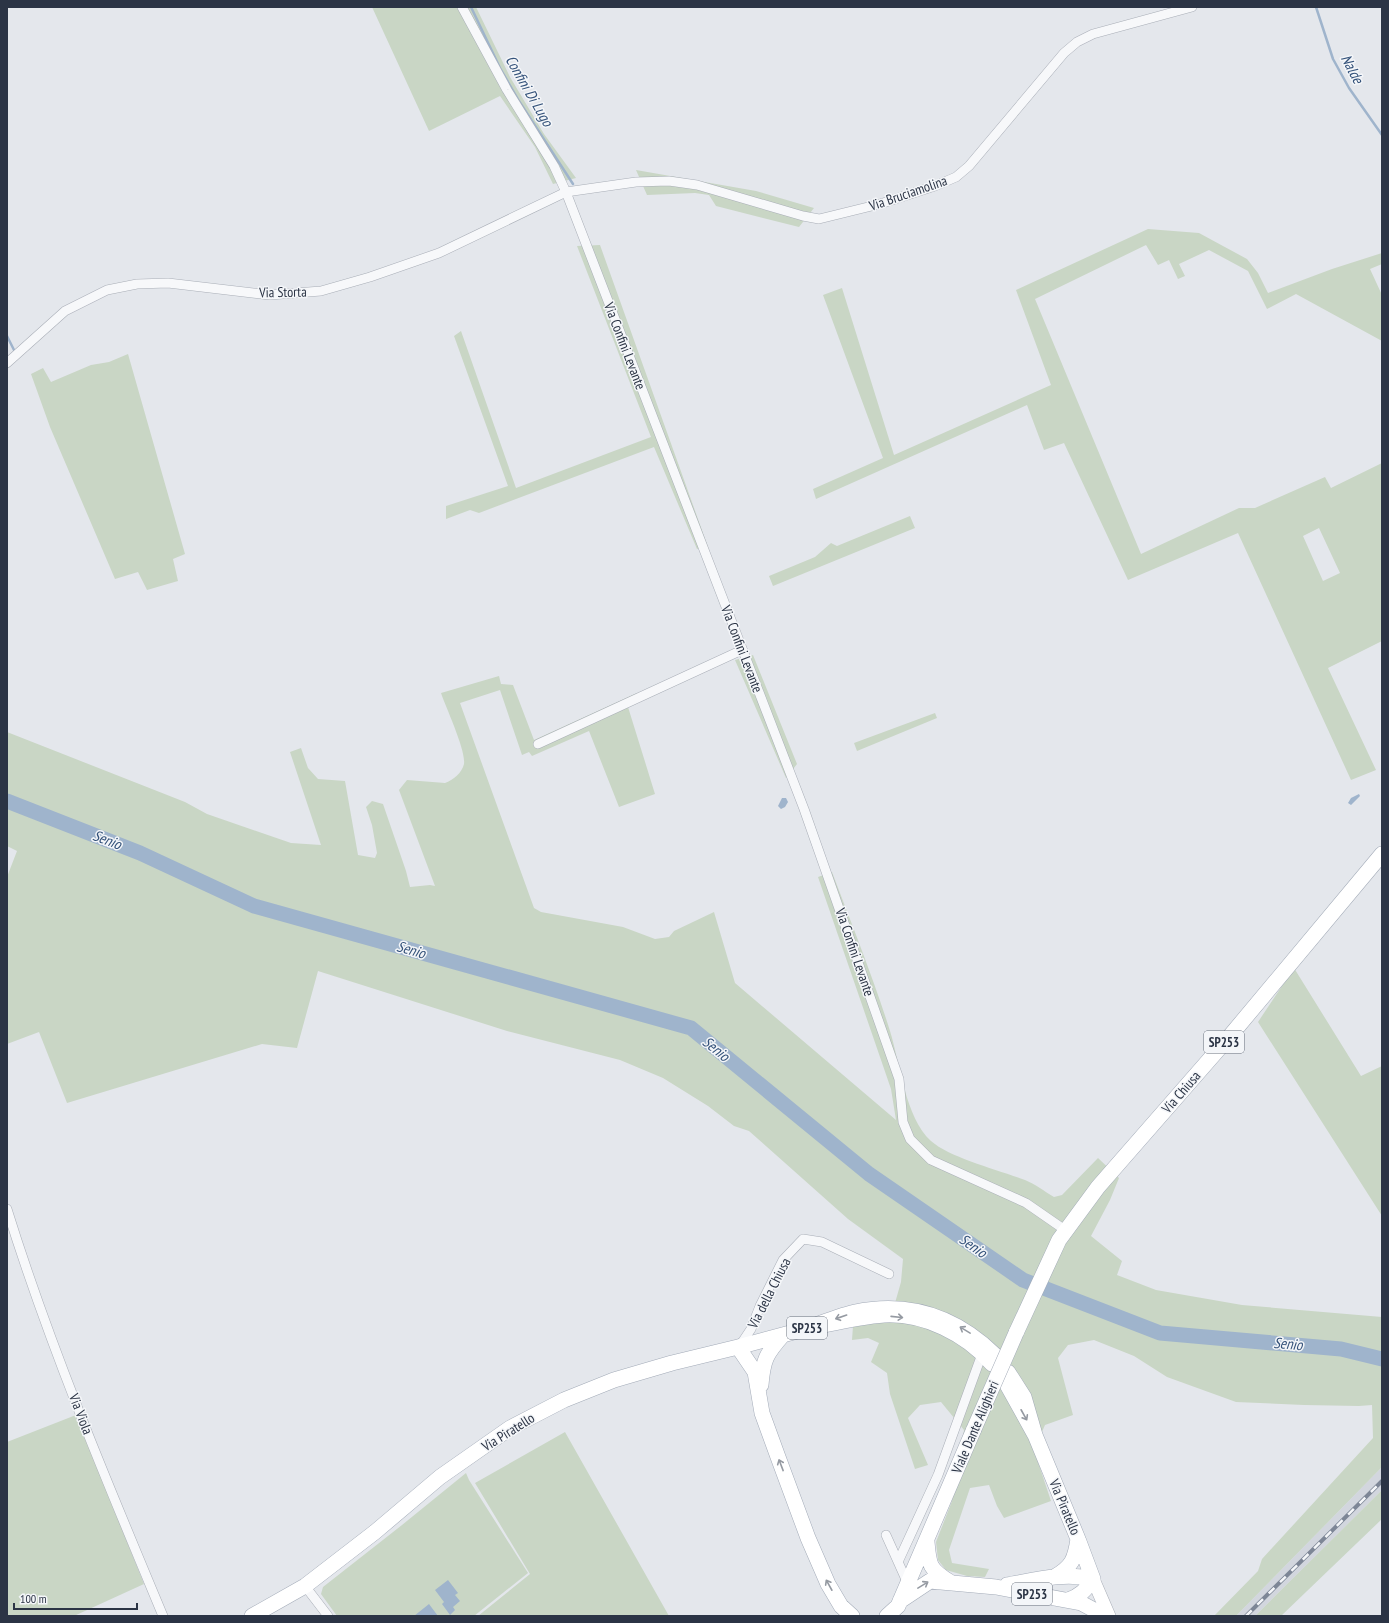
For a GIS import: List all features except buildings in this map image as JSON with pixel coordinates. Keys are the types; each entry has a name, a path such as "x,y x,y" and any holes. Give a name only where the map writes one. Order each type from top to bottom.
{"main road":[{"name":"Via Chiusa","path":"1062,1235 1098,1187 1230,1036 1382,854"},
{"name":"Viale Dante Alighieri","path":"898,1608 974,1429 1062,1235"},
{"name":"Via Piratello","path":"252,1616 305,1586 375,1532 440,1477 510,1428 564,1400 614,1380 686,1359 805,1329 854,1312 879,1309 901,1309 920,1312 944,1319 976,1337 990,1357"},
{"name":"SP253","path":"760,1394 762,1366 768,1352 783,1335"},
{"name":"SP253","path":"738,1347 755,1372 760,1394 762,1413 811,1544 828,1584 841,1606 852,1616"},
{"name":"Via Piratello","path":"1007,1376 1035,1435 1093,1579"},
{"name":"SP253","path":"1054,1577 1066,1570 1076,1554 1078,1539"},
{"name":"SP253","path":"927,1540 928,1562 938,1574 951,1582"},
{"name":"SP253","path":"996,1587 1054,1577 1079,1575 1093,1579 1079,1596 1068,1600"},
{"path":"1093,1579 1109,1616"},
{"name":"SP253","path":"887,1616 930,1581 996,1587 1068,1600 1081,1603 1096,1611 1101,1616"}],"street":[{"name":"Via Confini Levante","path":"462,7 507,90 554,166 566,192 804,809 899,1079 903,1122 910,1140 931,1160 1026,1203 1062,1235"},
{"name":"Via Bruciamolina","path":"566,192 636,182 669,181 696,185 803,216 819,219 880,204 935,186 956,177 970,166 1064,53 1077,42 1093,34 1192,7"},
{"name":"Via Storta","path":"7,363 65,311 107,290 137,284 168,283 270,295 321,291 370,277 439,253 566,192"},
{"path":"538,744 742,650"},
{"name":"Via Viola","path":"7,1209 25,1267 74,1397 163,1616"},
{"name":"Via della Chiusa","path":"738,1347 751,1329 760,1306 783,1260 803,1239 822,1242 889,1274"},
{"path":"898,1562 990,1357"},
{"path":"886,1535 908,1584"},
{"path":"305,1586 328,1616"}],"shaded area":[{"path":"1382,1467 1382,1490 1255,1616 1236,1616"}],"green space":[{"path":"372,7 476,7 510,77 544,134 576,178 553,184 535,147 500,96 429,131"},
{"path":"636,170 756,191 814,208 799,227 716,206 709,195 695,193 647,195"},
{"path":"1148,229 1199,233 1247,259 1258,273 1268,293 1332,269 1382,253 1382,264 1370,269 1382,295 1382,341 1296,294 1267,309 1248,271 1209,250 1179,264 1185,276 1178,279 1169,260 1158,265 1146,245 1035,299 1141,554 1239,508 1255,508 1325,477 1331,488 1382,463 1382,641 1328,668 1376,770 1351,780 1238,533 1128,580 1064,443 1044,450 1027,405 816,499 813,489 883,458 823,295 842,288 894,455 1051,385 1016,290","holes":["1319,528 1340,573 1323,581 1303,536"]},
{"path":"600,245 708,547 697,549 654,447 479,513 470,510 446,519 446,506 508,486 454,336 461,331 516,488 651,437 577,246"},
{"path":"128,354 185,554 173,559 178,581 147,590 138,572 115,579 50,427 31,374 43,368 51,382 91,365 109,362"},
{"path":"910,516 915,528 773,586 769,576 815,557 831,543 837,546"},
{"path":"753,655 797,764 786,778 735,660"},
{"path":"499,676 501,684 513,685 534,740 637,693 639,702 628,707 655,794 619,807 589,731 532,756 529,752 522,755 500,690 460,703 534,908 541,912 623,927 655,939 669,937 674,931 714,912 735,983 896,1120 891,1089 818,877 832,872 890,1031 909,1104 922,1131 931,1141 950,1153 1029,1182 1054,1197 1062,1195 1098,1158 1119,1178 1110,1200 1091,1236 1122,1261 1117,1275 1156,1290 1242,1305 1382,1317 1382,1467 1236,1616 1214,1616 1258,1571 1262,1559 1373,1438 1372,1405 1304,1405 1236,1402 1167,1377 1134,1356 1094,1340 1068,1345 1058,1358 1073,1415 1045,1425 1034,1450 1051,1501 1004,1518 997,1506 989,1485 970,1488 949,1550 952,1563 989,1569 985,1577 967,1576 946,1570 938,1560 936,1542 952,1501 964,1430 941,1402 920,1405 908,1418 928,1465 915,1469 890,1394 887,1373 871,1362 879,1343 868,1338 852,1340 853,1326 895,1303 901,1282 903,1259 848,1219 749,1131 734,1126 708,1106 663,1078 620,1060 507,1031 318,971 297,1048 262,1044 67,1103 39,1032 7,1044 7,877 17,851 7,846 7,732 185,802 207,814 291,843 321,845 290,752 301,748 308,768 318,779 345,781 358,855 375,858 377,853 372,825 366,807 372,801 383,804 410,887 435,886 399,790 407,780 445,783 459,773 464,764 462,749 441,693"},
{"path":"935,713 937,718 857,751 854,743"},
{"path":"1294,968 1361,1076 1382,1066 1382,1216 1258,1022"},
{"path":"76,1415 144,1584 74,1616 7,1616 7,1442"},
{"path":"565,1432 669,1616 478,1616 530,1574 475,1483"},
{"path":"466,1473 528,1573 474,1616 337,1616 321,1594 323,1587"},
{"path":"1382,1490 1382,1519 1281,1616 1255,1616"}],"water":[{"path":"1359,794 1360,796 1351,805 1348,803 1351,798"},
{"path":"782,798 786,798 788,802 785,807 781,809 778,806"},
{"path":"448,1580 458,1593 455,1595 460,1601 453,1607 455,1610 450,1615 442,1604 444,1602 435,1590"},
{"path":"429,1604 438,1616 414,1616"}],"waterway":[{"name":"Confini Di Lugo","path":"471,7 500,68 519,101 573,184"},
{"name":"Nalde","path":"1316,7 1333,59 1349,88 1382,135"},
{"path":"7,336 14,350"},
{"name":"Senio","path":"7,801 140,853 254,906 691,1028 869,1174 1023,1280 1160,1333 1341,1349 1382,1359"}],"railway":[{"path":"1246,1616 1382,1481"}]}
